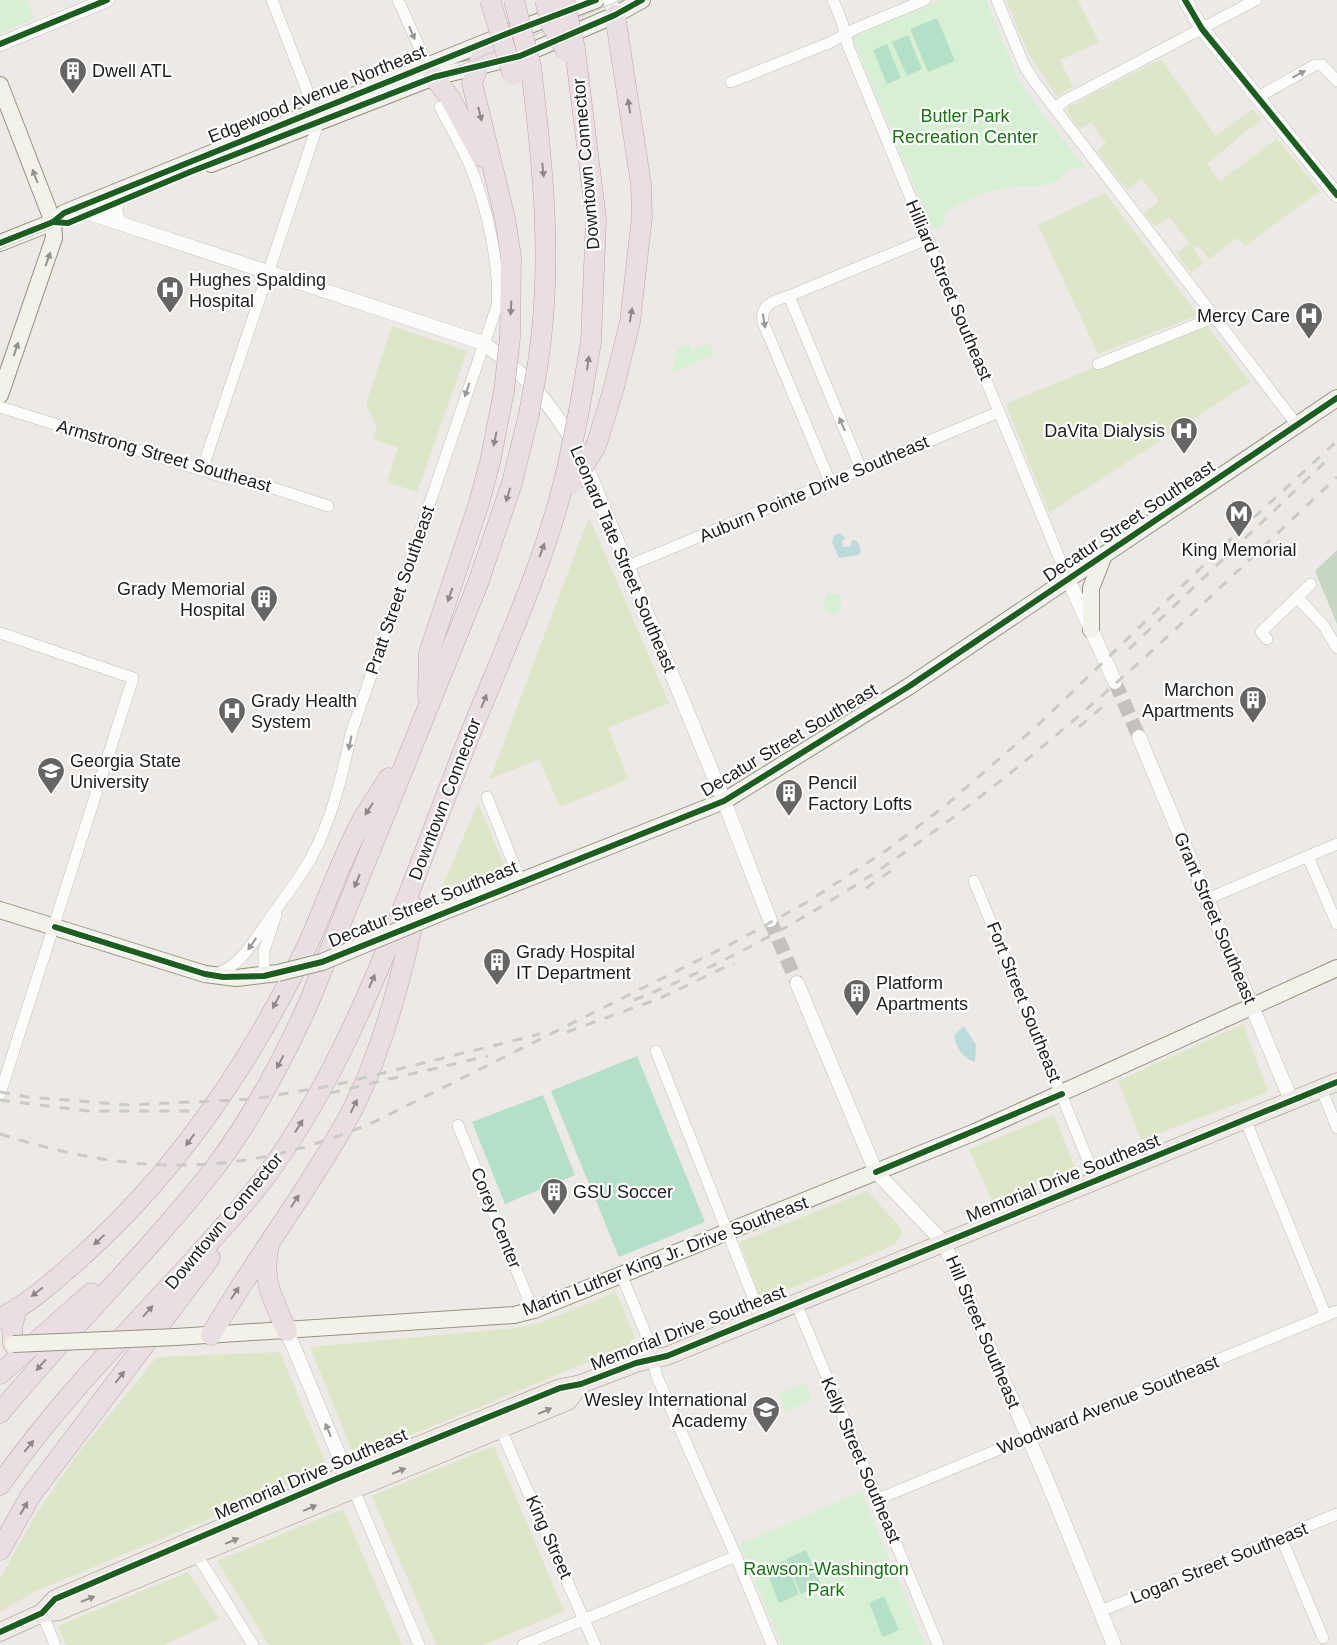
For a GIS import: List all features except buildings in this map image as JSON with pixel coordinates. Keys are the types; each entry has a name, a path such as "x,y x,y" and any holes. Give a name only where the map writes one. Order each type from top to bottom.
{"highway":[{"path":"0,1413 190,1198 235,1137 295,1034 414,738 461,628 498,527 522,447 538,363 545,286 546,232 537,122 522,71 490,0"},
{"path":"514,0 522,71"},
{"path":"545,0 551,24 571,51"},
{"path":"564,0 571,51"},
{"path":"570,476 596,446 630,322 642,217 641,184 612,8"},
{"path":"497,194 492,162 472,83 476,67 486,51 506,34"},
{"name":"Downtown Connector","path":"0,1485 50,1420 262,1181 306,1113 348,1033 374,977 434,828 511,634 570,476 591,342 596,248 596,219 577,70 571,51"},
{"path":"428,707 429,653 479,503 490,462 504,391 510,338 511,257 505,218 473,138 450,98 430,72"},
{"path":"8,1343 12,1327 6,1311 78,1260 134,1206 169,1167 220,1097 272,1011 308,944 362,820 414,738"},
{"path":"210,1335 347,1120 361,1090 404,962 434,828"},
{"path":"0,1550 37,1487 192,1283 262,1181"},
{"path":"0,1374 145,1244 190,1198"},
{"path":"270,1240 265,1269 266,1282 287,1331"}],"main road":[{"name":"Edgewood Avenue Northeast","path":"52,222 68,223 430,72 506,34 596,0"},
{"name":"Edgewood Avenue Northeast","path":"430,72 476,67 520,56 612,8 642,0"},
{"path":"0,85 52,222 54,238 0,395"},
{"name":"Edgewood Avenue Northeast","path":"0,243 52,222 64,213 316,118"},
{"name":"Decatur Street Southeast","path":"0,910 212,975 236,978 271,974 322,962 520,880 724,801 908,687 1337,398"},
{"path":"1091,630 1091,588 1104,555"},
{"name":"Martin Luther King Jr. Drive Southeast","path":"8,1343 287,1331 514,1314 533,1310 622,1276 1062,1094 1337,968"},
{"name":"Memorial Drive Southeast","path":"0,1632 42,1613 59,1611 197,1555 350,1482 560,1388 581,1384 636,1363 668,1356 1329,1085"},
{"name":"Memorial Drive Southeast","path":"42,1613 55,1599 350,1482 501,1430 568,1401 581,1384"}],"street":[{"path":"0,44 107,0"},
{"path":"202,470 269,272 316,118 272,0"},
{"path":"398,0 430,72"},
{"name":"Hilliard Street Southeast","path":"833,0 927,239 1068,580"},
{"path":"731,82 925,0"},
{"path":"997,0 1024,65 1297,425"},
{"path":"1185,0 1202,29 1337,194"},
{"path":"1055,108 1066,100 1256,0"},
{"path":"1258,97 1315,65 1322,65 1337,81"},
{"name":"Pratt Street Southeast","path":"212,975 225,971 239,961 280,904 311,858 335,802 351,734 497,306 497,271 478,188 468,161 440,107"},
{"path":"117,202 115,212 119,222"},
{"name":"Leonard Tate Street Southeast","path":"89,214 119,222 483,344 515,366 531,382 563,423 584,460 724,801"},
{"path":"830,482 763,322 762,314 768,305 927,239"},
{"path":"789,296 861,470"},
{"path":"1098,364 1215,318"},
{"name":"Armstrong Street Southeast","path":"0,407 230,479 242,478 328,506"},
{"name":"Auburn Pointe Drive Southeast","path":"628,566 999,412"},
{"path":"1068,580 1115,682"},
{"path":"1267,639 1261,632 1311,584"},
{"path":"1298,598 1324,626 1337,648"},
{"path":"0,633 133,678 55,927 0,1094"},
{"name":"Grant Street Southeast","path":"1139,737 1291,1100"},
{"path":"487,797 520,880"},
{"path":"724,801 770,920"},
{"path":"1207,899 1337,844"},
{"path":"1308,857 1337,924"},
{"name":"Fort Street Southeast","path":"974,880 1096,1180"},
{"path":"271,974 264,951 280,904"},
{"name":"Hill Street Southeast","path":"797,983 876,1172 944,1243 1114,1645"},
{"path":"656,1051 761,1317"},
{"path":"1329,1085 1337,1128"},
{"path":"1245,1119 1332,1313"},
{"name":"Corey Center","path":"458,1125 533,1310"},
{"path":"622,1276 649,1342 657,1377 736,1556 772,1645"},
{"name":"Kelly Street Southeast","path":"796,1303 938,1645"},
{"name":"Woodward Avenue Southeast","path":"878,1499 1332,1313"},
{"path":"287,1331 419,1645"},
{"name":"King Street","path":"501,1430 596,1645"},
{"name":"Logan Street Southeast","path":"1101,1611 1337,1514"},
{"path":"1282,1537 1323,1638"},
{"path":"197,1555 253,1645"},
{"path":"523,1645 736,1556"},
{"path":"42,1613 55,1645"}],"green space":[{"path":"0,0 27,0 34,19 0,33"},
{"name":"Butler Park Recreation Center","path":"942,0 986,0 1018,79 1054,129 1085,166 1080,171 1072,166 1056,181 1042,186 1006,188 972,198 948,211 942,216 946,223 933,230 852,37"},
{"path":"1006,0 1078,0 1099,42 1060,60 1073,87 1056,96 1027,50"},
{"path":"937,18 955,61 928,72 910,29"},
{"path":"908,35 922,69 907,76 892,42"},
{"path":"887,44 901,78 887,84 873,50"},
{"path":"1161,59 1216,136 1252,109 1261,119 1207,164 1220,181 1277,139 1320,191 1245,246 1237,238 1209,259 1199,247 1195,246 1194,250 1203,264 1191,273 1176,253 1190,243 1169,217 1156,227 1144,213 1159,201 1142,179 1127,190 1097,151 1106,143 1091,122 1080,129 1067,111 1068,107"},
{"path":"1105,193 1198,315 1098,354 1038,225"},
{"path":"1204,322 1250,382 1049,513 1006,404"},
{"path":"392,326 467,351 417,492 387,482 398,448 373,439 377,428 366,404"},
{"path":"689,343 692,350 709,343 714,355 672,372 678,348"},
{"path":"589,517 669,703 608,728 628,779 560,807 539,759 490,779"},
{"path":"1337,550 1337,624 1315,571"},
{"path":"829,593 839,595 842,600 840,610 835,615 828,613 823,606 826,595"},
{"path":"478,803 506,870 439,895"},
{"path":"1243,1024 1268,1092 1141,1140 1118,1081"},
{"path":"637,1056 705,1222 619,1257 551,1091"},
{"path":"543,1095 575,1175 505,1204 472,1122"},
{"path":"1054,1115 1075,1168 992,1201 969,1149"},
{"path":"867,1191 900,1227 902,1234 894,1245 761,1301 740,1242"},
{"path":"616,1292 635,1338 630,1341 629,1345 355,1458 310,1347 516,1328 539,1323"},
{"path":"280,1352 328,1469 34,1592 0,1612 0,1578 37,1513 76,1456 157,1357"},
{"path":"805,1383 812,1400 786,1411 779,1393"},
{"path":"494,1446 564,1611 483,1645 436,1645 372,1496"},
{"name":"Rawson-Washington Park","path":"861,1492 925,1645 782,1645 740,1544"},
{"path":"343,1509 402,1645 269,1645 217,1561"},
{"path":"806,1550 821,1585 801,1594 786,1559"},
{"path":"785,1560 799,1594 779,1603 765,1568"},
{"path":"188,1572 219,1619 164,1645 66,1645 58,1626"},
{"path":"884,1596 899,1630 883,1637 869,1603"}],"water":[{"path":"840,533 846,539 842,540 843,547 850,547 852,540 857,541 861,550 859,555 839,558 832,542 834,536"},
{"path":"964,1026 976,1045 975,1062 964,1055 958,1048 955,1040 954,1035"}],"tunnel":[{"path":"1115,682 1139,737"},
{"path":"770,920 797,983"}],"tram line":[{"path":"0,40 96,0"},
{"path":"0,249 190,171 318,123 621,0"}],"railway":[{"path":"0,1134 50,1148 97,1158 144,1164 190,1165 235,1162 281,1153 328,1140 376,1121 737,941 809,901 887,850 945,806 1037,726 1235,535 1337,441"},
{"path":"1129,649 1326,461"},
{"path":"634,1000 736,954 832,900 923,839 1010,773 1094,703 1176,629 1337,477"},
{"path":"1079,727 1108,702"},
{"path":"866,888 895,868"},
{"path":"567,1032 658,999 734,963"},
{"path":"0,1092 28,1097 129,1105 254,1099 335,1085 540,1034"},
{"path":"330,1093 488,1056"},
{"path":"0,1100 88,1111 194,1111"}],"cycle path":[{"path":"0,44 107,0"},
{"path":"0,243 53,222 64,213 506,34 596,0"},
{"path":"53,222 68,223 190,172 434,77 520,56 615,15 642,0"},
{"path":"1185,0 1202,29 1337,195"},
{"path":"55,927 205,974 223,977 264,976 322,962 724,801 908,687 1337,398"},
{"path":"0,1632 42,1613 55,1599 336,1479 560,1388 581,1384 636,1363 667,1356 1337,1082"},
{"path":"876,1172 1062,1094"}],"place":[{"name":"Dwell ATL","path":"73,95"},
{"name":"Hughes Spalding Hospital","path":"170,314"},
{"name":"Mercy Care","path":"1309,340"},
{"name":"DaVita Dialysis","path":"1184,455"},
{"name":"King Memorial","path":"1239,538"},
{"name":"Grady Memorial Hospital","path":"264,623"},
{"name":"Marchon Apartments","path":"1253,724"},
{"name":"Grady Health System","path":"232,735"},
{"name":"Georgia State University","path":"51,795"},
{"name":"Pencil Factory Lofts","path":"789,817"},
{"name":"Grady Hospital IT Department","path":"497,986"},
{"name":"Platform Apartments","path":"857,1017"},
{"name":"GSU Soccer","path":"554,1216"},
{"name":"Wesley International Academy","path":"766,1434"}]}
